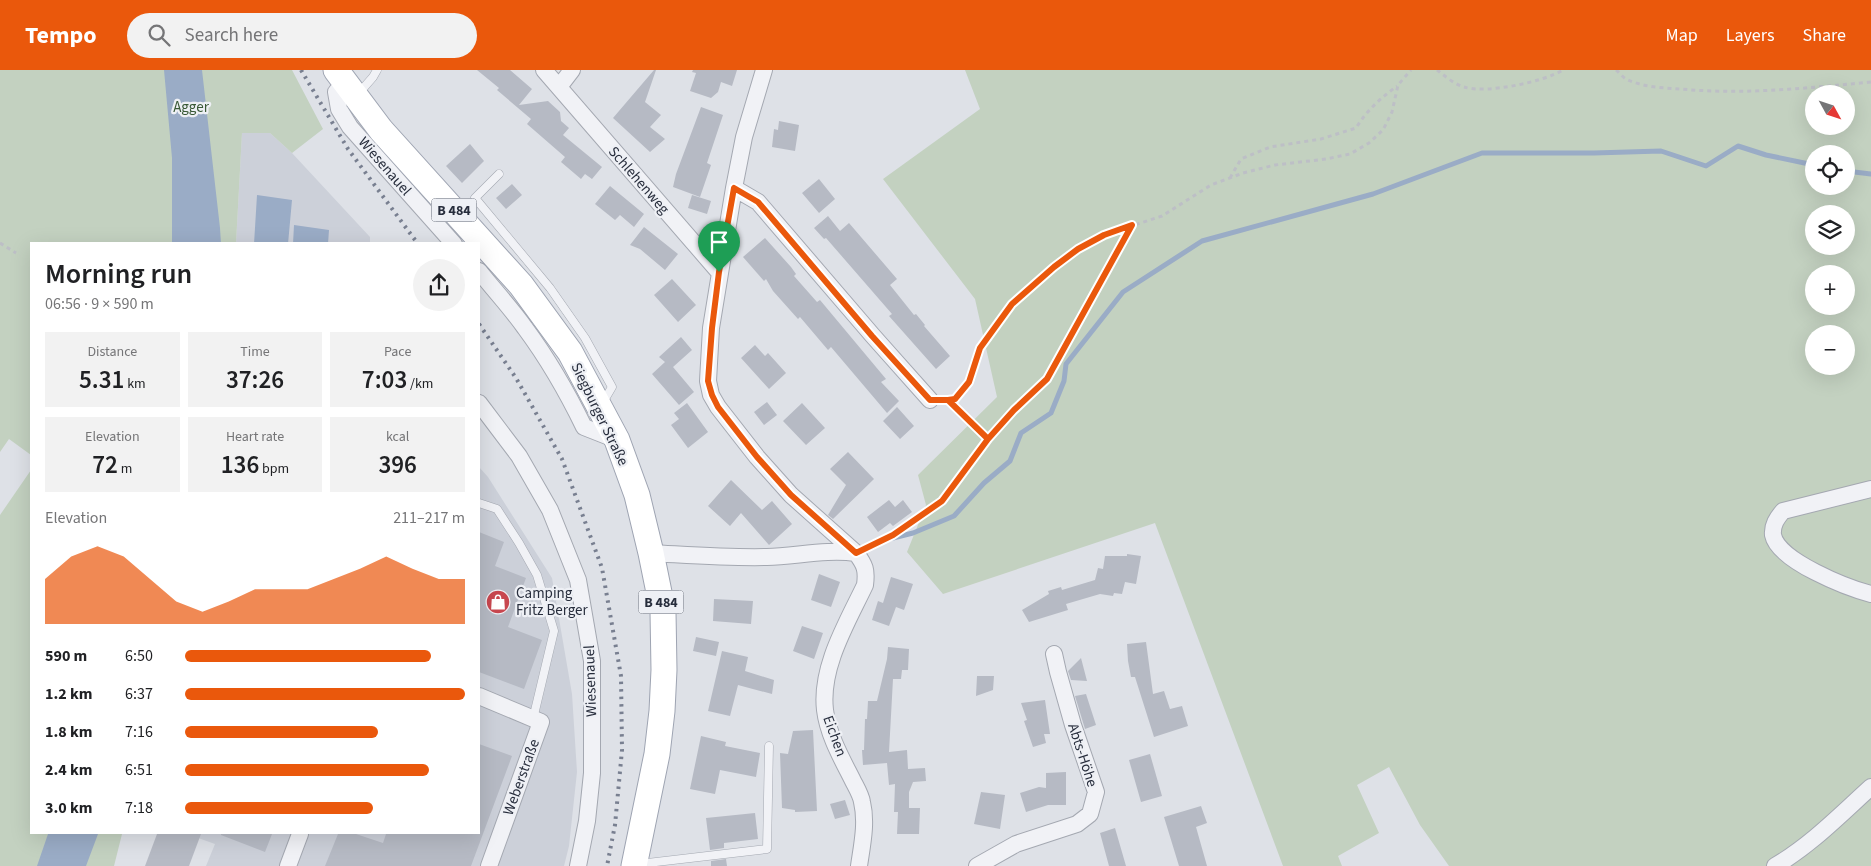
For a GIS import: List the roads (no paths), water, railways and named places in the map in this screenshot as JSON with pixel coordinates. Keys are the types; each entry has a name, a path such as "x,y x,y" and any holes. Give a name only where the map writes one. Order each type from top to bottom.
{"main road":[{"name":"Siegburger Straße","path":"346,83 381,130 521,285 570,352 617,440 637,495 663,612 662,711 657,754 634,865"}],"street":[{"name":"Schlehenweg","path":"544,70 719,272"},
{"path":"559,87 572,70"},
{"name":"Eichen","path":"764,70 744,137 734,188 719,272 708,381 718,407 757,457 791,495 856,553 862,560 866,572 865,585 829,668 825,689 825,710 828,727 862,800 864,815 859,866"},
{"name":"Wiesenauel","path":"346,83 336,92 338,109 350,126 452,242"},
{"path":"734,188 758,202 872,336 930,400"},
{"path":"480,272 525,327 546,358 565,389 584,427 617,440"},
{"name":"Wiesenauel","path":"480,404 519,456 550,510 578,580 592,661 592,774 587,821 578,866"},
{"path":"1871,489 1783,511 1775,520 1774,535 1778,546 1813,571 1836,582 1871,594"},
{"path":"651,553 762,557 796,556 839,551 856,553"},
{"name":"Abts-Höhe","path":"977,866 997,861 1016,844 1077,824 1090,814 1096,792 1073,725 1054,654"},
{"name":"Weberstraße","path":"480,696 540,722 489,866"},
{"path":"1776,866 1816,838 1871,787"},
{"path":"288,866 300,834"}],"lane":[{"path":"346,83 373,78 377,70"},
{"path":"499,174 475,198 550,288 585,338 612,387 600,408"},
{"path":"480,502 497,509 520,543 537,575 554,631 533,719"},
{"path":"634,865 766,849 769,746"}],"water":[{"path":"164,70 202,70 221,242 172,242 172,158"},
{"path":"257,195 292,200 288,242 254,242"},
{"path":"294,225 329,230 328,242 293,242"},
{"path":"48,834 98,834 86,866 37,866"}],"waterway":[{"path":"889,539 913,533 954,516 984,483 1010,461 1021,433 1051,413 1064,381 1066,364 1123,292 1202,241 1373,194 1482,153 1661,151 1706,166 1738,146 1766,155 1805,163"},
{"path":"1855,172 1871,174"}],"railway":[{"path":"301,70 348,149 417,242"},
{"path":"480,325 516,378 562,459 602,568 621,676 622,750 615,825 607,866"}],"place":[{"name":"Camping Fritz Berger","path":"498,602"}],"park label":[{"name":"Agger","path":"191,107"}]}
